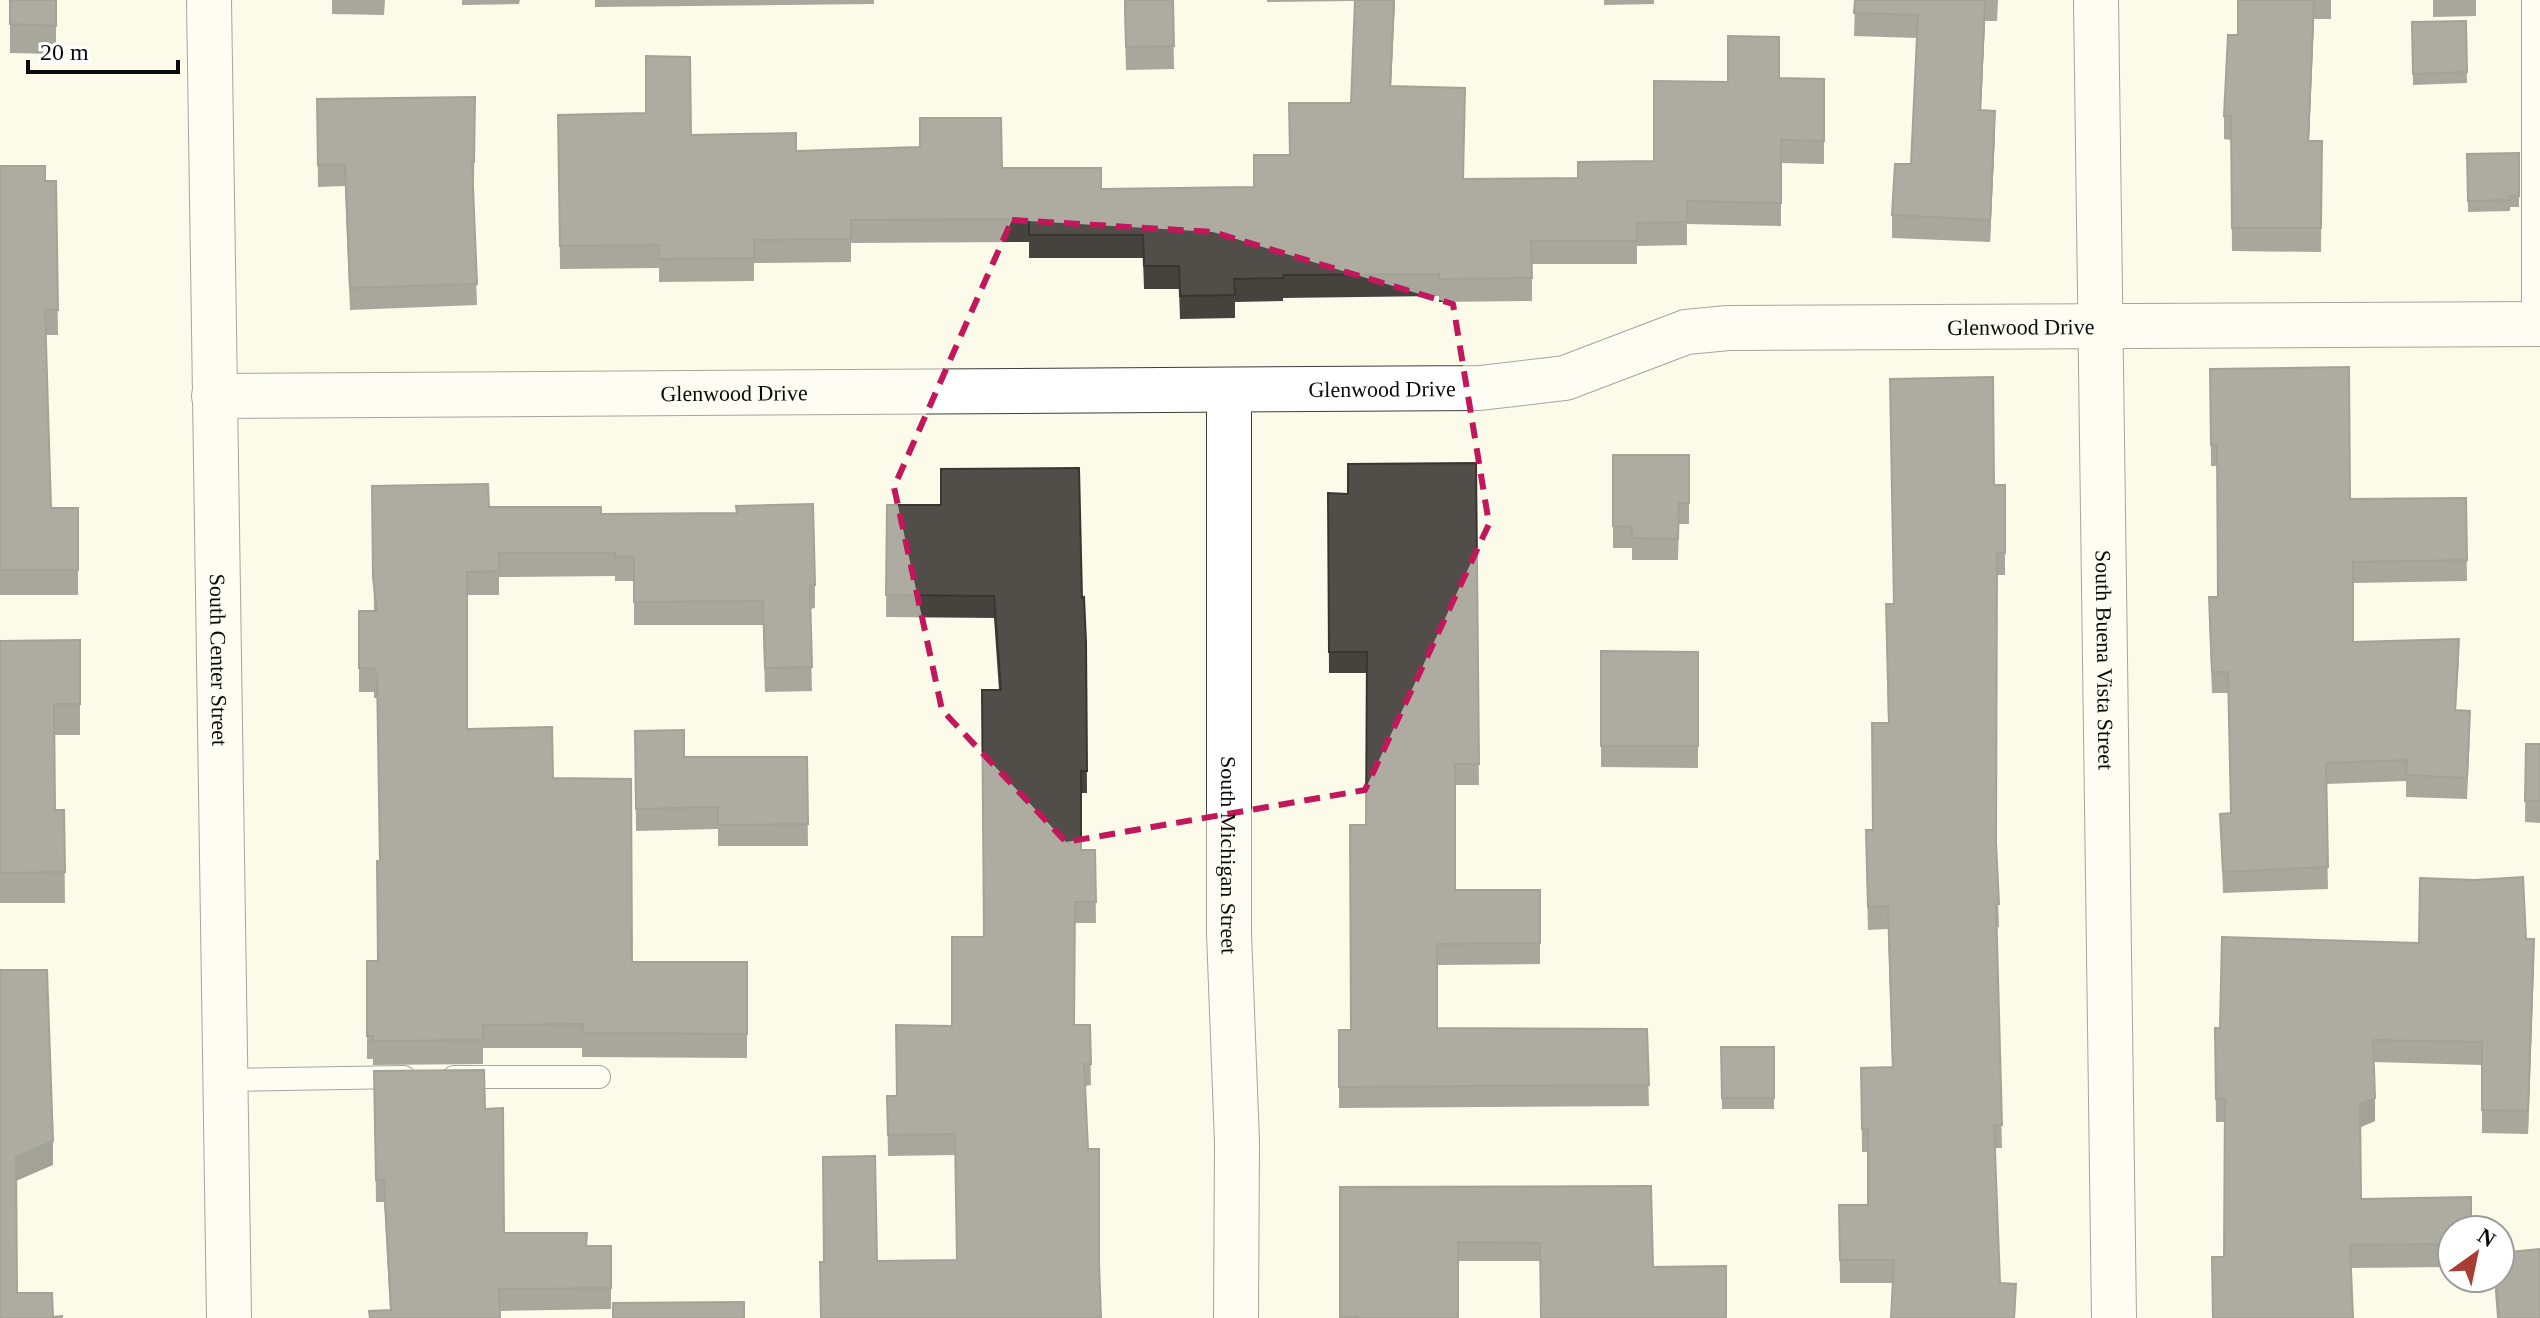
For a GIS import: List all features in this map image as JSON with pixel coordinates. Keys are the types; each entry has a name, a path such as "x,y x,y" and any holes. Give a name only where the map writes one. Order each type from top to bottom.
{"street":[{"name":"South Center Street","path":"209,0 229,1318"},
{"name":"South Buena Vista Street","path":"2096,0 2114,1318"},
{"name":"Glenwood Drive","path":"214,396 1480,388 1565,378 1686,332 1728,328 2536,324"},
{"name":"South Michigan Street","path":"1229,391 1229,933 1237,1142 1236,1318"}],"lane":[{"path":"2533,0 2536,324"},
{"path":"225,1080 599,1077"}],"highlighted area":[{"path":"1012,220 1213,232 1453,304 1489,524 1365,790 1066,842 942,710 894,487"}],"building":[{"path":"10,0 56,0 56,26 10,24"},
{"path":"1125,0 1173,0 1174,46 1126,47"},
{"path":"1355,0 1394,0 1390,86 1465,88 1463,179 1578,178 1578,162 1654,161 1654,81 1728,82 1728,36 1779,37 1779,78 1824,79 1824,141 1781,140 1781,203 1687,201 1687,222 1637,223 1637,241 1531,241 1532,278 1439,279 1439,274 1283,275 1283,278 1234,279 1235,295 1180,296 1179,266 1144,266 1143,235 1029,235 1029,219 851,220 851,239 754,240 754,258 659,259 659,245 560,246 558,115 646,113 646,56 690,57 691,135 796,133 796,151 920,147 920,118 1001,118 1002,168 1101,168 1101,189 1254,187 1254,155 1290,155 1289,103 1351,103"},
{"path":"1855,0 1985,0 1980,110 1995,111 1990,220 1892,215 1895,164 1911,164 1918,15 1854,13"},
{"path":"2238,0 2314,0 2308,141 2322,141 2321,228 2232,228 2231,116 2224,116 2228,35 2238,35"},
{"path":"2466,21 2467,72 2413,74 2412,22"},
{"path":"475,97 472,162 477,284 350,288 345,165 318,165 317,99"},
{"path":"2519,153 2519,196 2510,196 2510,200 2468,201 2467,154"},
{"path":"0,166 45,166 45,181 56,181 58,310 45,310 51,508 78,508 78,570 0,570"},
{"path":"2349,367 2350,499 2466,498 2467,560 2353,562 2353,642 2459,639 2455,710 2470,711 2467,778 2406,775 2407,760 2326,763 2328,867 2223,872 2220,814 2231,813 2228,672 2212,672 2209,597 2218,597 2217,445 2211,445 2210,369"},
{"path":"1993,377 1994,485 2005,485 2005,553 1997,553 1996,842 1999,904 1996,904 2002,1125 1994,1125 2000,1283 2016,1284 2014,1318 1891,1318 1894,1260 1840,1260 1839,1205 1868,1205 1868,1129 1862,1129 1861,1068 1893,1067 1888,906 1868,907 1866,830 1873,830 1872,723 1889,723 1886,604 1894,604 1890,379"},
{"path":"1613,455 1689,455 1689,503 1679,503 1678,539 1632,538 1632,527 1613,526"},
{"path":"1476,463 1479,764 1455,764 1455,890 1540,890 1540,943 1437,944 1437,1028 1647,1029 1649,1085 1339,1087 1339,1030 1351,1030 1350,825 1366,825 1367,652 1329,652 1328,493 1348,494 1348,464"},
{"path":"1079,468 1086,642 1087,771 1081,771 1081,850 1095,850 1096,902 1075,902 1074,1025 1090,1025 1091,1064 1084,1064 1088,1149 1099,1149 1101,1318 821,1318 823,1157 875,1156 877,1261 957,1260 955,1134 888,1135 887,1096 897,1096 896,1025 952,1026 952,937 984,937 982,690 1001,690 994,596 886,595 887,505 941,505 941,469"},
{"path":"488,484 489,507 601,507 601,514 737,513 736,506 813,504 815,585 810,585 812,667 765,668 763,601 634,602 634,557 615,557 615,553 499,553 499,571 467,572 467,729 552,727 553,778 631,779 632,962 747,962 747,1034 582,1033 583,1024 483,1025 483,1040 373,1041 373,1036 367,1036 367,961 378,961 377,674 374,674 375,669 359,668 359,611 377,611 373,578 372,486"},
{"path":"80,640 80,704 54,704 55,810 64,810 65,872 0,873 0,641"},
{"path":"1601,651 1698,652 1698,746 1601,746"},
{"path":"684,730 684,757 807,757 808,824 718,825 718,807 636,809 635,731"},
{"path":"2526,744 2540,744 2540,801 2525,801"},
{"path":"2523,877 2526,939 2534,939 2528,1111 2482,1110 2482,1042 2373,1040 2375,1098 2360,1104 2361,1199 2471,1197 2471,1214 2436,1214 2436,1244 2350,1245 2353,1318 2213,1318 2212,1257 2224,1257 2225,1099 2216,1099 2215,1028 2220,1028 2222,937 2419,943 2420,878 2475,880"},
{"path":"0,970 47,970 53,1141 16,1157 17,1293 52,1293 53,1317 62,1318 0,1318"},
{"path":"1721,1047 1774,1047 1774,1098 1722,1098"},
{"path":"484,1070 485,1109 503,1108 504,1233 587,1233 586,1246 611,1246 611,1288 499,1289 500,1318 370,1318 369,1311 391,1310 384,1180 376,1180 374,1071"},
{"path":"1651,1186 1653,1267 1726,1266 1726,1318 1541,1318 1540,1243 1458,1242 1458,1318 1340,1317 1340,1187"},
{"path":"2540,1249 2540,1318 2499,1318 2497,1294 2516,1294 2516,1251"},
{"path":"744,1302 744,1318 613,1318 613,1303"}]}
